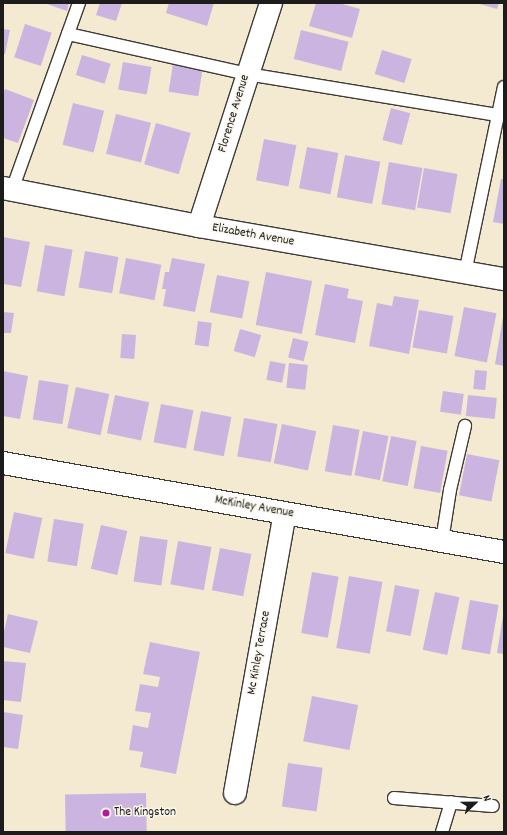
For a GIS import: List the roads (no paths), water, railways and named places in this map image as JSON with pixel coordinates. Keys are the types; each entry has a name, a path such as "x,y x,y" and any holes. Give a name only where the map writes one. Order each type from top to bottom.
{"street":[{"name":"Florence Avenue","path":"200,226 247,74 271,3"},
{"name":"Elizabeth Avenue","path":"8,189 200,226 504,279"},
{"name":"McKinley Avenue","path":"3,463 504,552"},
{"name":"Mc Kinley Terrace","path":"235,793 285,513"}],"lane":[{"path":"8,189 79,3"},
{"path":"68,34 247,74 501,115"},
{"path":"465,273 501,115 504,87"},
{"path":"442,541 450,490 465,426"},
{"path":"394,798 493,806"},
{"path":"442,832 451,802"}],"place":[{"name":"The Kingston","path":"106,813"}]}
